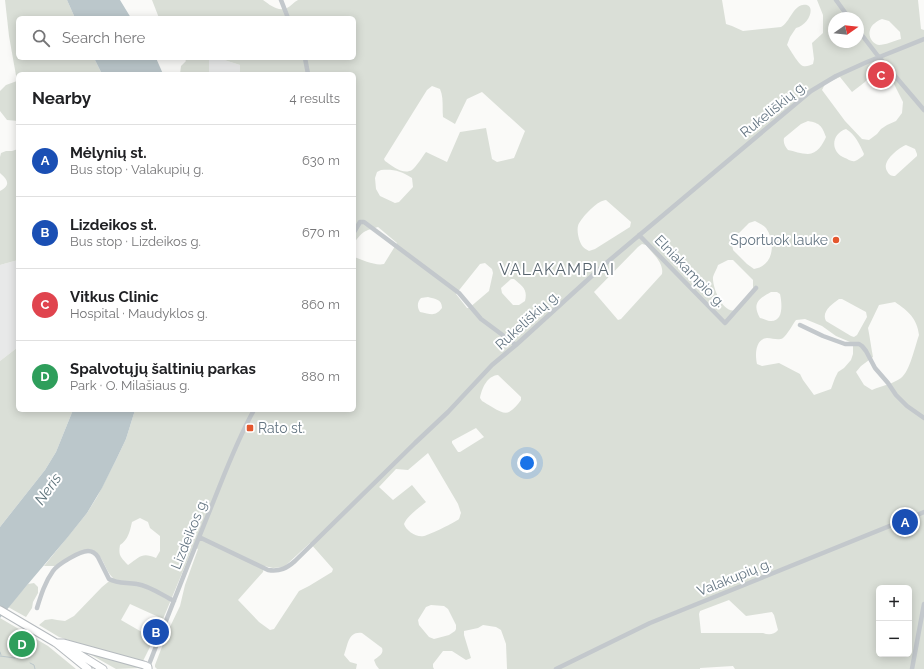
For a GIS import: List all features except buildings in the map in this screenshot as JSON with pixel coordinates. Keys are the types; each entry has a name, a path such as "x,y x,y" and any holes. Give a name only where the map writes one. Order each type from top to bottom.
{"main road":[{"path":"0,610 56,643 88,669"},
{"path":"56,643 71,645 144,665 149,668"},
{"path":"56,643 67,646 104,669"}],"street":[{"path":"281,0 287,16"},
{"path":"836,0 845,12"},
{"path":"864,38 924,110"},
{"name":"Rukeliškių g.","path":"199,537 268,570 276,571 285,569 448,412 492,365 639,234 811,91 836,76 878,56 924,39"},
{"path":"305,60 308,72"},
{"path":"356,228 360,222 364,222 459,293 481,319 516,345"},
{"name":"Elniakampio g.","path":"639,234 725,323 756,288"},
{"path":"800,325 845,344 859,344 862,346 875,368 896,395 907,406 924,418"},
{"name":"Lizdeikos g.","path":"149,668 199,537 246,423 253,412"},
{"name":"Valakupių g.","path":"556,669 650,623 924,512"},
{"path":"37,608 45,584 54,568 79,553 89,550 98,556 109,579 117,582 138,584 148,587 174,601"},
{"path":"912,669 924,604"}],"shaded area":[{"path":"5,0 67,0 74,16 16,16 16,60 95,60 101,72 16,72 16,75 9,36"},
{"path":"152,0 263,0 274,7 284,9 298,0 722,0 726,24 743,31 781,27 787,22 797,8 807,5 810,7 811,11 808,19 801,26 796,28 787,45 799,62 803,66 806,66 813,64 814,59 812,43 823,33 823,15 817,0 918,0 921,29 924,30 924,669 735,669 733,666 700,669 507,669 506,644 501,630 496,627 483,625 478,628 464,631 471,658 466,660 452,651 443,651 433,664 434,669 379,669 374,660 382,653 382,648 362,633 357,633 351,636 344,655 350,662 357,664 356,669 157,669 155,665 168,631 180,606 185,585 198,549 193,547 163,619 130,604 121,620 154,639 143,661 116,655 59,637 39,625 45,620 52,619 65,621 74,616 102,587 113,578 100,556 92,550 87,549 55,566 44,566 87,513 97,497 126,439 134,412 356,412 356,258 373,263 384,264 397,243 378,227 364,232 356,241 356,72 240,72 240,65 224,60 356,60 356,16 158,16","holes":["882,19 889,21 900,32 901,39 881,45 874,43 870,35 871,28 874,23","878,65 882,65 887,70 903,102 902,113 896,121 881,129 869,140 862,139 845,121 822,90 825,84 840,77 852,92 865,82","432,86 440,89 443,117 455,124 467,99 482,92 525,131 514,158 497,162 492,159 486,128 460,132 447,162 426,152 414,169 409,171 401,171 385,161 384,159 427,90","808,121 815,123 820,126 826,137 817,150 811,154 803,154 788,150 785,146 784,138 801,124","846,129 849,131 859,143 864,154 863,156 856,161 851,161 840,155 837,152 834,143 837,135","906,145 915,149 917,156 895,176 889,174 886,167 888,160 899,149","381,170 394,170 412,178 413,187 399,202 395,203 380,196 376,189 375,178 377,172","606,200 631,222 630,227 595,249 589,251 584,247 579,239 578,226 581,220 597,204","755,221 765,227 769,234 772,246 771,253 766,263 761,267 754,269 733,250 732,244 736,236 749,223","642,244 646,245 655,255 660,262 662,274 621,319 618,320 594,292","728,260 733,260 753,280 753,288 736,310 727,308 719,299 713,281 718,265","485,263 492,269 493,273 489,291 469,308 467,308 456,294 480,264","511,279 514,279 525,291 525,301 519,305 513,305 502,293 501,288","771,292 777,292 780,294 781,311 780,315 775,320 768,321 760,318 757,305 763,297","428,297 436,299 441,303 442,308 435,314 420,312 418,303 421,298","839,299 842,299 866,312 867,317 857,335 854,337 826,321 826,311","895,302 914,319 919,335 910,364 904,375 894,382 872,390 864,385 856,372 873,357 868,328 879,305","805,319 822,326 836,336 850,342 853,345 851,360 838,372 831,389 814,395 800,374 779,363 762,366 757,364 756,356 760,341 767,338 781,339 796,320","498,375 521,397 521,400 509,412 506,413 499,411 482,401 480,398 482,390 491,378","476,428 484,437 460,452 458,452 452,441","428,453 458,504 461,513 459,519 427,535 418,536 409,531 404,524 410,515 426,502 412,485 393,500 379,487 396,469 408,470","140,518 148,522 150,528 160,536 160,551 156,558 144,555 128,565 119,552 120,545 127,538 132,522","310,543 333,569 332,572 299,591 274,629 270,630 259,622 238,600 263,572 264,566 273,568 284,567","729,600 746,616 772,612 778,630 771,634 701,633 700,611","431,605 444,606 448,609 456,625 455,631 449,635 434,639 429,637 419,625 418,620 426,607"]},
{"path":"185,60 209,60 209,72 180,72 181,66"},
{"path":"209,60 224,60 240,65 240,72 209,72"},
{"path":"16,81 16,121 7,120 0,111 0,91 6,85"},
{"path":"16,150 16,261 0,265 0,191 6,187 7,182 0,173 0,157 1,153"},
{"path":"16,261 16,349 0,361 0,265"},
{"path":"16,349 16,412 72,412 56,452 45,470 0,527 0,361"},
{"path":"34,583 38,587 38,593 33,602 32,608 26,617 8,607 28,584"},
{"path":"0,618 48,646 76,669 0,669"},
{"path":"86,652 143,666 142,668 116,669"}],"water":[{"path":"67,0 120,0 130,16 74,16"},
{"path":"95,60 157,60 162,72 101,72"},
{"name":"Neris","path":"72,412 134,412 126,439 102,488 87,513 0,618 0,527 45,470 56,452"}],"waterway":[{"path":"0,656 15,658"},
{"path":"30,663 34,665 35,669"}],"place":[{"name":"Vitkus Clinic","path":"881,75"},
{"name":"Sportuok lauke","path":"836,240"},
{"name":"Rato st.","path":"250,428"},
{"name":"Mėlynių st.","path":"905,522"},
{"name":"Lizdeikos st.","path":"156,632"},
{"name":"Spalvotųjų šaltinių parkas","path":"22,644"}],"district":[{"name":"VALAKAMPIAI","path":"557,269"}]}
